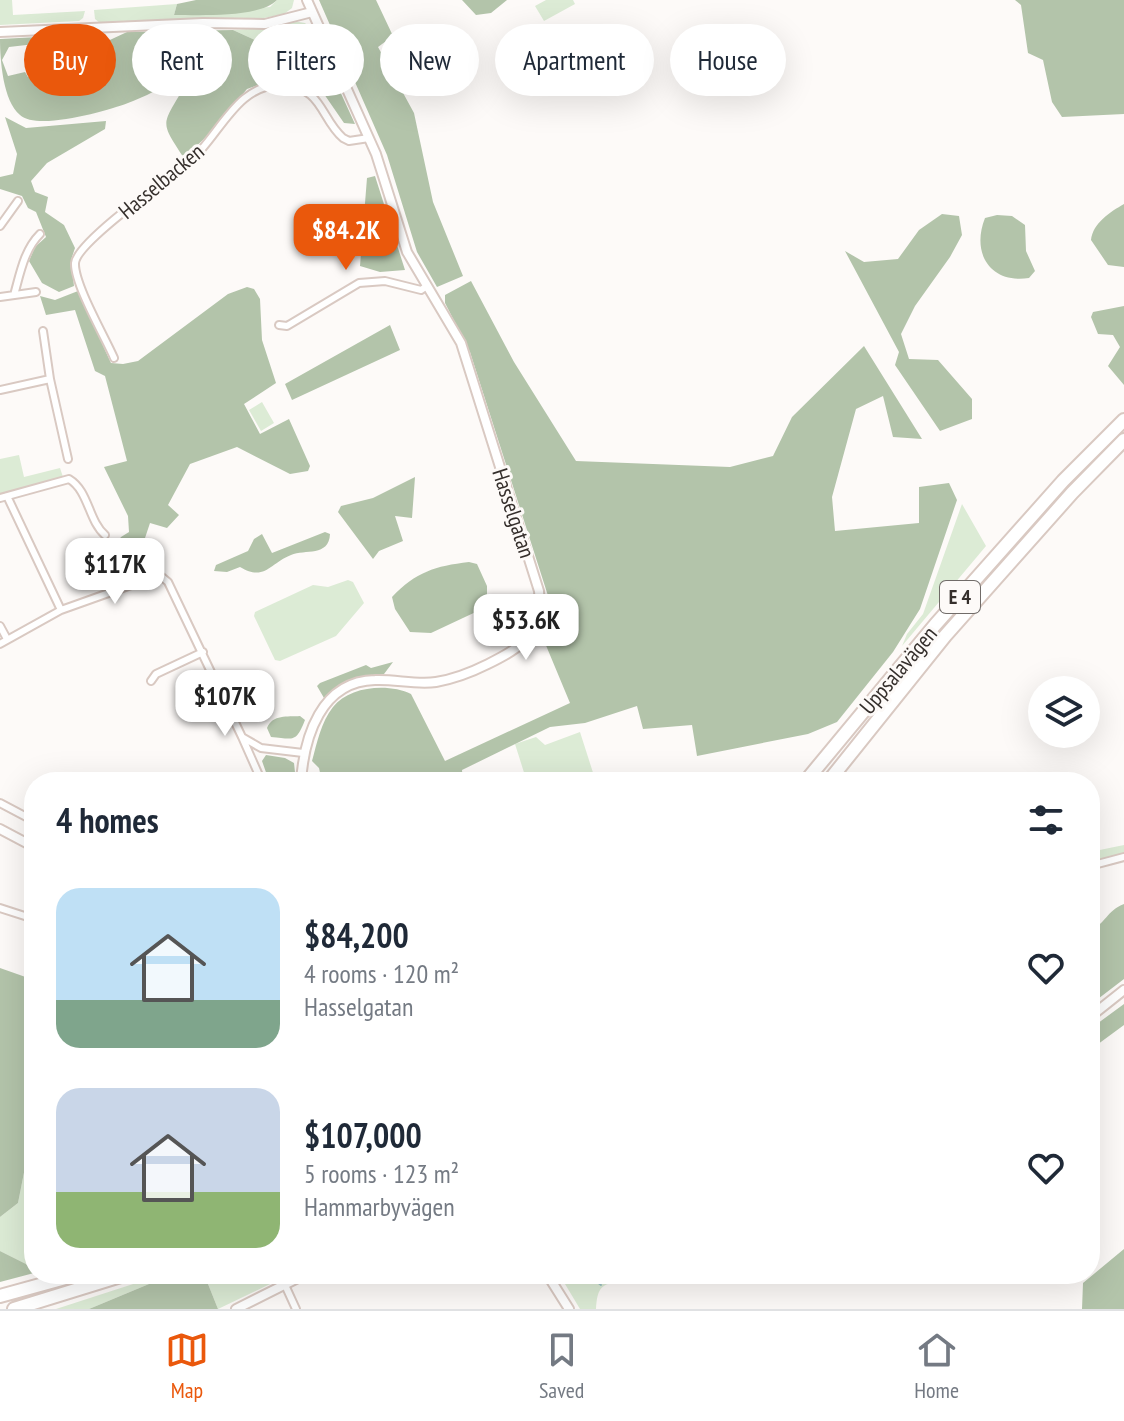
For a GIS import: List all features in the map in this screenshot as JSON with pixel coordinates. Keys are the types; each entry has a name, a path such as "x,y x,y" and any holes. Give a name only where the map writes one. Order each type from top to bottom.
{"highway":[{"name":"Uppsalavägen","path":"813,772 935,625 1063,481 1124,420"},
{"name":"Uppsalavägen","path":"836,772 945,636 1072,493 1124,440"},
{"path":"0,1296 44,1284"},
{"path":"14,1309 95,1284"}],"street":[{"name":"Hasselgatan","path":"302,772 303,753 315,719 326,702 343,688 374,679 414,683 455,678 523,644 531,635 540,614 539,591 461,343 407,252 391,194 369,138 307,0"},
{"path":"0,32 265,24 312,12"},
{"name":"Hasselbacken","path":"114,358 80,286 75,263 78,255 82,247 192,160 242,100 254,90 266,86 294,87 320,102 343,138 349,141 369,138"},
{"path":"0,226 18,201"},
{"path":"14,295 23,262 40,234"},
{"path":"279,325 287,326 359,283 385,281 421,290 427,286"},
{"path":"0,297 36,292"},
{"path":"43,331 68,459"},
{"path":"0,390 50,379"},
{"path":"61,610 4,497 69,479 78,485 98,529 105,535"},
{"path":"0,626 3,642 61,610 148,579 162,577 168,582 203,652 258,772"},
{"path":"151,681 156,674 203,652"},
{"path":"242,737 261,748 303,753"},
{"path":"0,803 24,816"},
{"path":"0,829 24,842"},
{"path":"1100,863 1124,857"},
{"path":"0,908 24,916"},
{"path":"1100,1009 1124,990"},
{"path":"553,1284 569,1309"},
{"path":"236,1309 285,1285 296,1309"}],"green space":[{"path":"0,0 12,0 13,15 85,11 79,21 0,25"},
{"path":"196,0 277,0 269,6 244,13 174,15 177,4"},
{"path":"277,0 294,0 292,8 284,14 254,20 100,23 95,19 94,10 177,4 174,15 270,7"},
{"path":"319,0 376,0 387,24 380,24 380,96 405,96 414,113 433,202 463,276 437,287 417,252 387,155 361,96 364,96 364,24 330,24"},
{"path":"462,0 507,0 491,13 476,15"},
{"path":"546,0 573,0 575,4 544,21 535,6"},
{"path":"1015,0 1124,0 1124,114 1062,117 1052,102 1043,60 1028,53 1021,5"},
{"path":"248,29 248,37 233,30"},
{"path":"232,30 248,37 248,89 184,158 167,129 171,109 179,96 232,96"},
{"path":"132,32 132,96 145,96 89,115 56,120 29,119 14,109 6,90 2,69 0,39 24,38 24,45 9,47 2,60 8,76 24,72 24,96 116,96 116,37"},
{"path":"325,96 342,96 355,124 344,123"},
{"path":"5,117 26,128 106,121 105,129 47,163 31,181 35,192 48,197 45,212 64,225 75,248 71,260 74,286 59,292 42,283 29,261 35,247 46,237 36,212 28,208 22,196 0,189 0,177 13,174 17,154"},
{"path":"375,176 405,270 380,272 360,266 367,178"},
{"path":"1124,204 1124,267 1108,265 1091,240 1092,234 1103,219"},
{"path":"942,214 959,216 962,235 915,306 901,334 909,359 938,360 972,399 972,419 940,431 895,365 899,352 845,251 864,262 898,259 919,230"},
{"path":"1012,216 1025,225 1026,251 1035,271 1029,278 1015,279 994,271 982,254 981,231 985,218"},
{"path":"471,281 514,362 576,461 730,467 773,456 792,417 864,346 922,439 893,437 883,396 856,409 832,497 835,531 919,523 919,487 949,483 957,500 920,609 893,652 837,722 808,734 697,756 692,725 643,729 637,706 585,723 550,727 462,772 320,772 312,761 322,726 340,700 359,691 392,688 411,694 445,761 570,703 545,643 550,602 470,352 445,303 445,295"},
{"path":"247,287 254,289 260,299 262,340 276,383 244,404 260,434 289,419 310,466 308,471 290,474 237,447 190,464 168,505 179,515 167,528 150,523 144,541 138,540 130,567 139,570 135,574 106,582 102,580 106,545 109,542 116,544 129,532 128,516 104,467 127,461 105,376 95,371 75,310 46,315 40,296 55,300 78,291 111,363 123,364 138,361 228,294"},
{"path":"1124,306 1124,385 1108,366 1120,347 1113,335 1098,334 1091,317 1093,312"},
{"path":"390,325 400,350 292,400 285,384"},
{"path":"262,402 274,423 261,431 249,410"},
{"path":"19,455 24,477 60,468 63,477 0,494 0,459"},
{"path":"415,477 412,518 395,516 403,541 379,551 373,559 338,512 341,506 373,498"},
{"path":"962,504 986,546 902,646 907,634 923,614"},
{"path":"325,532 330,534 329,541 321,549 291,555 262,572 240,567 227,572 214,571 216,565 248,551 254,539 262,534 272,553"},
{"path":"469,562 477,564 487,586 487,597 480,610 431,633 410,632 395,609 392,597 427,572"},
{"path":"348,580 353,582 364,603 336,636 280,661 275,660 254,616 255,612 313,585 328,587"},
{"path":"393,662 384,674 352,680 324,698 317,686 366,665 371,668"},
{"path":"300,716 305,720 296,736 289,739 271,737 267,728 273,720"},
{"path":"580,732 593,772 524,772 515,744 536,737 545,745"},
{"path":"266,755 285,758 294,763 295,772 266,772 262,761"},
{"path":"1124,845 1124,853 1100,860 1100,850"},
{"path":"1124,904 1124,979 1100,997 1100,924"},
{"path":"0,968 24,976 24,1173 18,1203 0,1217"},
{"path":"1124,1004 1124,1025 1100,1043 1100,1022"},
{"path":"24,1173 24,1263 0,1251 0,1217 18,1203"},
{"path":"1124,1249 1124,1309 1082,1309 1083,1284 1100,1284 1100,1269"},
{"path":"0,1251 24,1263 24,1276 0,1282"},
{"path":"133,1284 149,1284 89,1309 56,1309"},
{"path":"149,1284 208,1284 218,1309 89,1309"},
{"path":"208,1284 270,1284 218,1309"},
{"path":"565,1284 609,1284 598,1295 596,1309 580,1309"}]}
